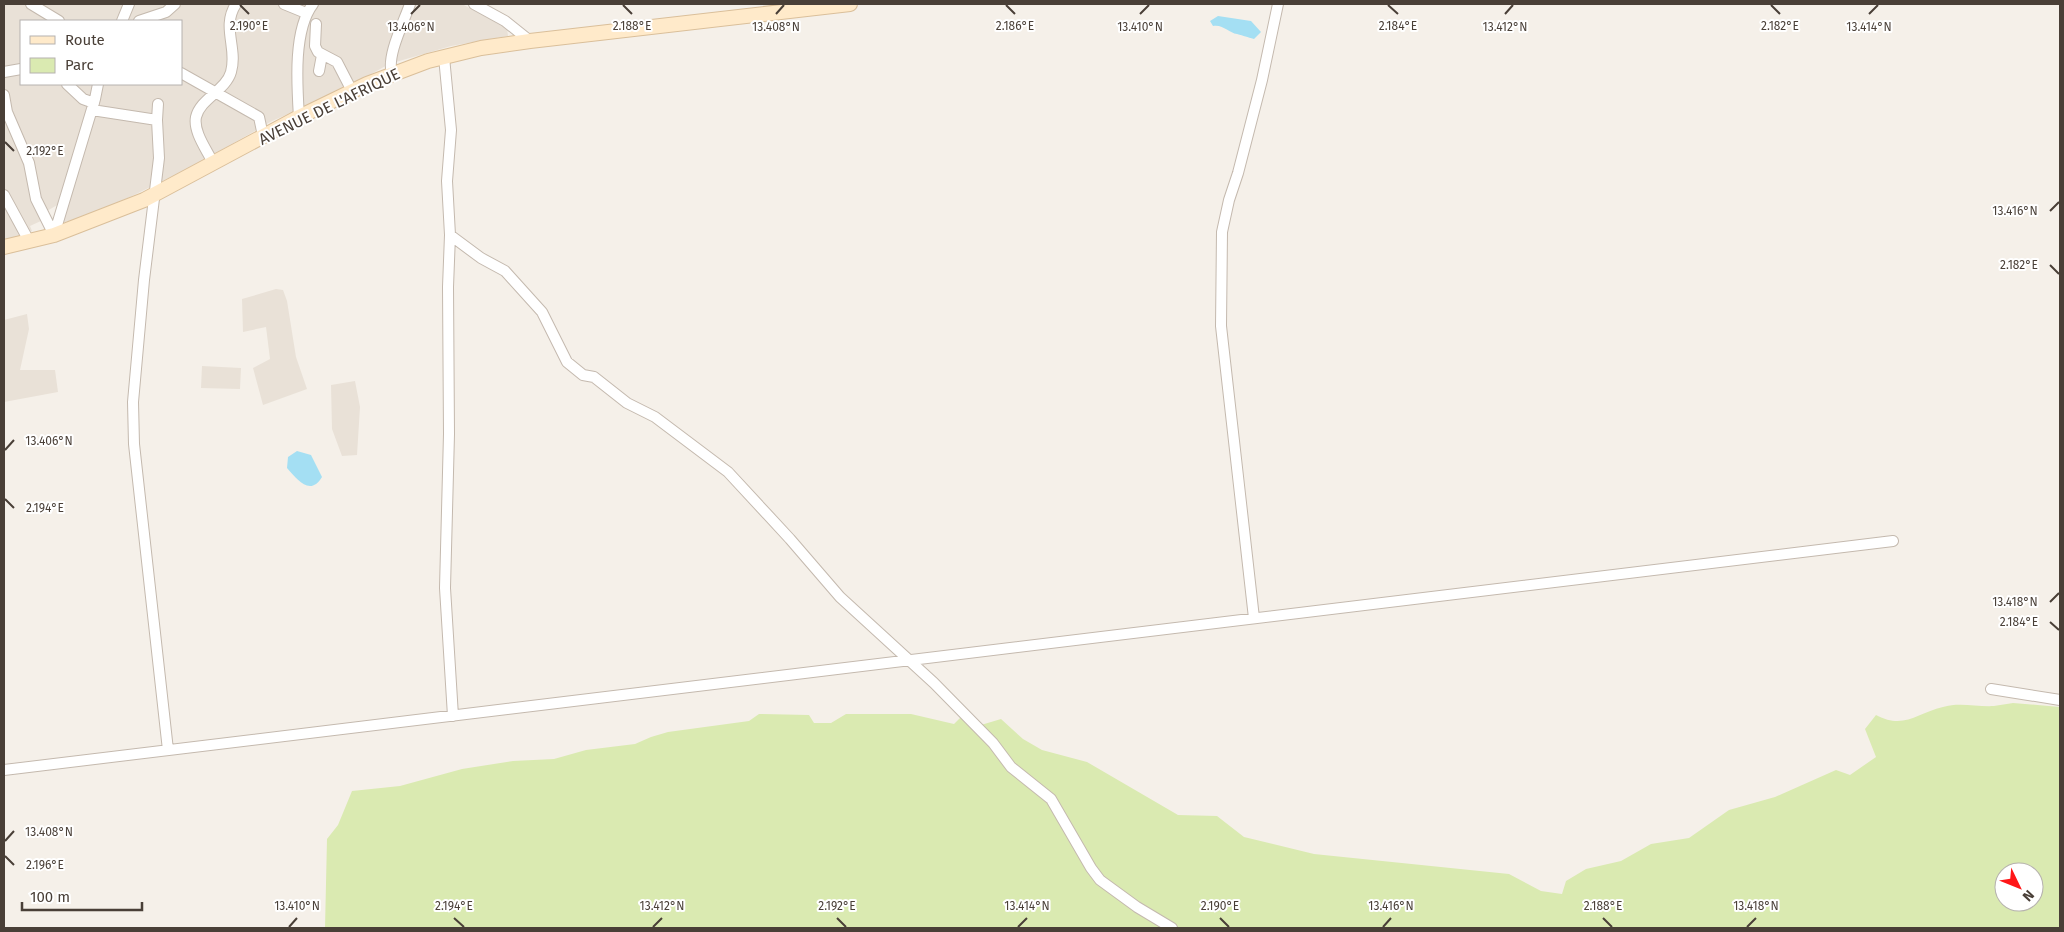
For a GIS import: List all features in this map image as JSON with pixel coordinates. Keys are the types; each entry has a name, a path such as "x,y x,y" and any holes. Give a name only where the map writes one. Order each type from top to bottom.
{"main road":[{"name":"AVENUE DE L'AFRIQUE","path":"4,247 90,222 154,195 299,117 352,91 428,61 481,48 530,41 850,4"}],"street":[{"path":"30,4 54,20"},
{"path":"122,20 129,4"},
{"path":"142,20 170,10 176,4"},
{"path":"214,163 196,125 198,112 215,92 225,84 232,70 232,49 228,35 236,4"},
{"path":"284,4 306,13"},
{"path":"299,117 298,62 306,13 313,4"},
{"path":"392,74 390,66 392,56 410,4"},
{"path":"474,4 504,21 530,41"},
{"path":"1254,618 1221,326 1222,232 1262,80 1278,4"},
{"path":"316,24 315,46 322,55 337,62 352,91"},
{"path":"319,71 322,55"},
{"path":"444,57 451,130 447,181 450,235 448,287 449,434 445,588 452,716"},
{"path":"4,72 20,69"},
{"path":"182,74 259,117 264,136"},
{"path":"68,85 93,107 157,120"},
{"path":"54,234 93,107 98,85"},
{"path":"4,95 7,112 30,163 36,199 54,234"},
{"path":"158,104 159,158 133,402 134,444 168,750"},
{"path":"4,195 29,241"},
{"path":"450,235 481,258 505,271 542,312 567,362 582,375 594,377 627,403 655,417 728,472 840,597 934,683 993,743 1011,767 1050,799 1090,868 1100,880 1137,907 1172,928"},
{"path":"4,770 1893,540"},
{"path":"1991,689 2060,700"}],"shaded area":[{"path":"4,4 462,4 507,28 508,36 451,46 389,64 343,90 272,121 197,164 88,215 59,224 59,204 40,215 43,220 30,226 32,231 20,237 4,240"},
{"path":"276,289 283,290 287,301 296,357 307,389 263,405 253,368 270,359 266,327 243,332 242,299"},
{"path":"27,314 29,329 20,370 55,370 58,392 4,402 4,320"},
{"path":"202,366 241,368 240,389 201,388"},
{"path":"355,381 360,407 357,455 342,456 332,429 331,385"}],"green space":[{"path":"2013,703 2060,707 2060,928 325,928 327,839 338,825 352,791 400,786 462,769 513,761 554,759 586,750 635,744 668,732 749,721 759,714 809,715 814,723 831,723 846,714 911,714 954,724 965,713 981,725 1001,719 1023,739 1042,750 1087,762 1178,815 1217,816 1244,837 1314,854 1509,874 1541,891 1562,894 1566,881 1586,869 1621,861 1651,844 1689,838 1729,810 1775,797 1836,770 1850,775 1876,757 1865,729 1876,715 1895,721 1903,721 1949,706 1994,706"}],"water":[{"path":"1218,16 1251,21 1261,32 1254,39 1234,33 1220,26 1213,26 1210,21"},
{"path":"297,451 311,455 322,477 313,486 308,486 299,481 287,468 288,457"}]}
